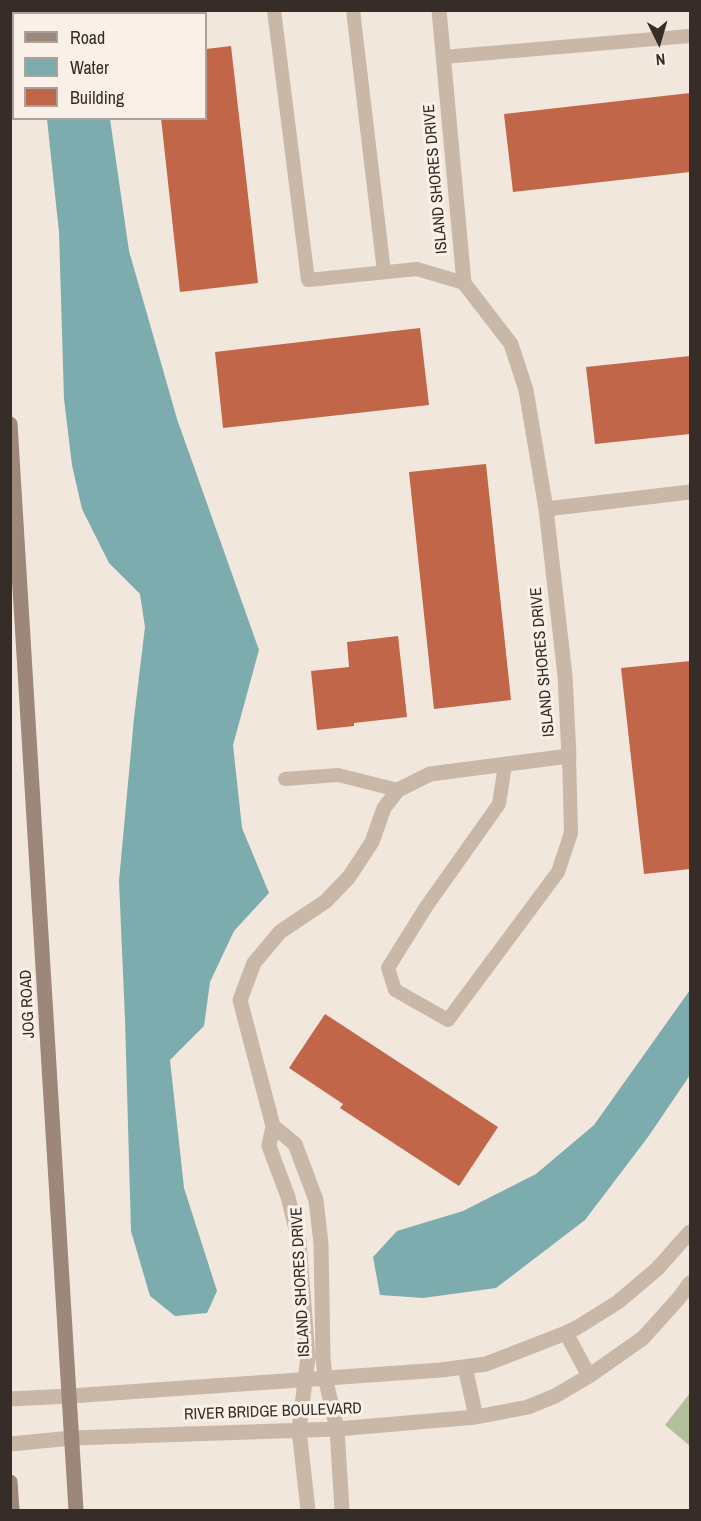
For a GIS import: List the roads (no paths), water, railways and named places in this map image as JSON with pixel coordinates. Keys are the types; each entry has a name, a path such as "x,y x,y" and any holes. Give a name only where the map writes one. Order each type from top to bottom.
{"main road":[{"name":"JOG ROAD","path":"10,424 76,1510"},
{"path":"10,1482 12,1510"}],"street":[{"name":"ISLAND SHORES DRIVE","path":"308,1510 299,1430 308,1357 299,1241 288,1197 269,1146 273,1126 240,1000 254,963 280,932 326,901 350,877 372,842 384,808 398,790 430,774 568,756 565,676 546,509 526,390 511,344 464,283 439,10"},
{"path":"546,509 690,492"},
{"name":"ISLAND SHORES DRIVE","path":"273,1126 295,1144 316,1200 321,1244 323,1358 337,1429 342,1510"},
{"name":"RIVER BRIDGE BOULEVARD","path":"10,1399 441,1370 486,1364 566,1333 618,1302 657,1269 690,1232"},
{"name":"RIVER BRIDGE BOULEVARD","path":"10,1443 72,1438 337,1429 476,1417 528,1407 555,1396 589,1376 643,1338 690,1283"},
{"path":"566,1333 589,1376"},
{"path":"465,1367 476,1417"}],"lane":[{"path":"274,10 308,280 417,269 464,283"},
{"path":"353,10 384,272"},
{"path":"443,57 690,36"},
{"path":"505,765 499,804 426,907 388,968 395,990 448,1020 558,872 571,833 568,756"},
{"path":"285,779 338,775 398,790"}],"water":[{"path":"47,120 110,120 129,251 177,419 259,650 233,745 242,828 269,893 234,931 210,982 204,1026 170,1060 184,1188 217,1291 207,1313 175,1316 150,1296 131,1231 119,881 145,627 140,594 109,563 82,509 72,465 64,399 59,232"},
{"path":"690,990 690,1075 648,1137 585,1220 496,1288 423,1298 380,1295 373,1257 397,1231 463,1211 536,1174 594,1125"}]}
